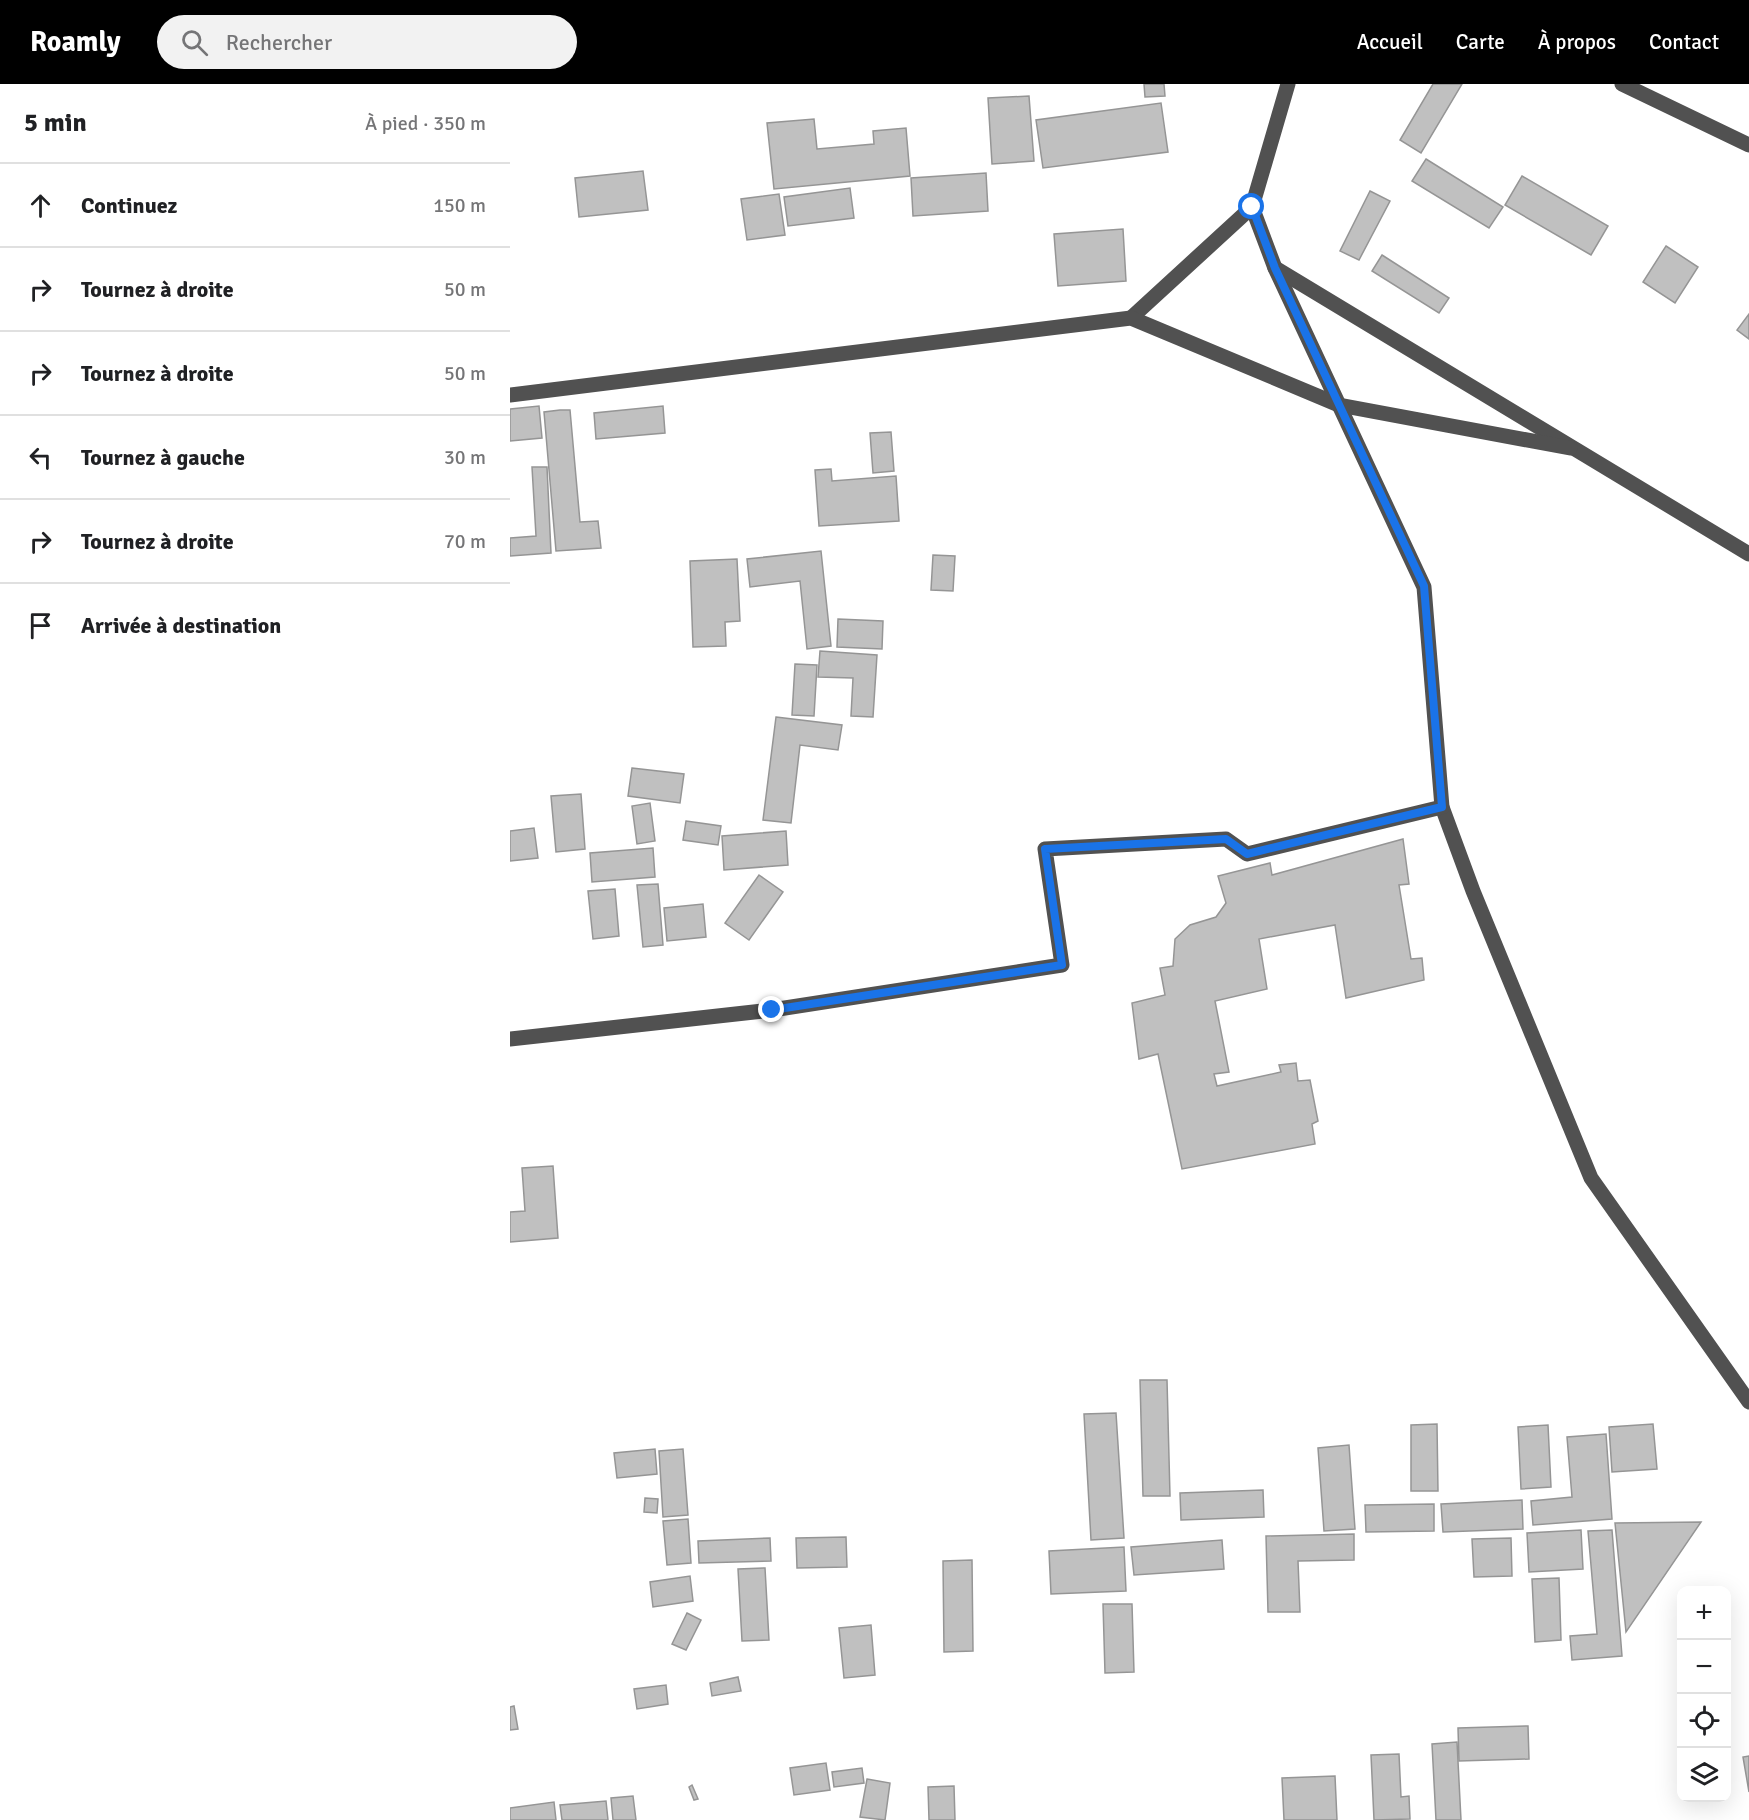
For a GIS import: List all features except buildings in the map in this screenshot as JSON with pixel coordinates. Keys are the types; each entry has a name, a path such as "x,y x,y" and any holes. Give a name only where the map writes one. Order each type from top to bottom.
{"street":[{"path":"1131,318 1252,207 1288,84"},
{"path":"1622,84 1749,145"},
{"path":"1252,207 1275,268 1424,586 1442,807 1473,891 1591,1178 1749,1402"},
{"path":"1275,268 1749,554"},
{"path":"510,394 1131,318 1339,405 1570,448"},
{"path":"510,1039 772,1010 1062,965 1045,849 1226,839 1247,854 1442,807"}],"route":[{"path":"772,1010 1062,965 1045,849 1226,839 1247,854 1442,807 1424,586 1275,268 1252,207"}]}
